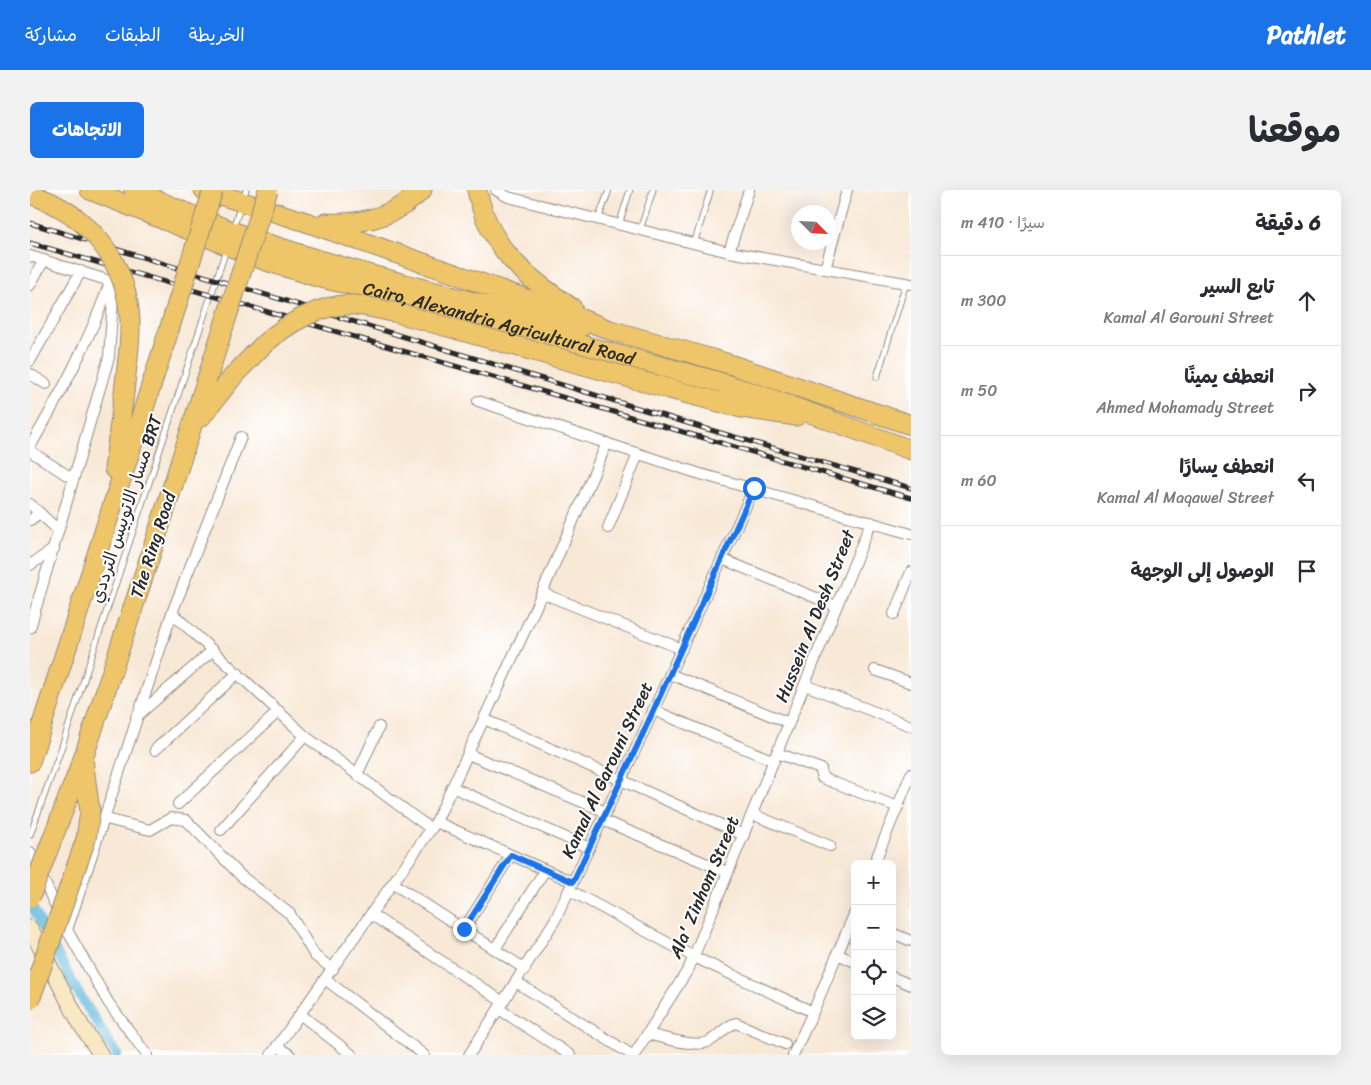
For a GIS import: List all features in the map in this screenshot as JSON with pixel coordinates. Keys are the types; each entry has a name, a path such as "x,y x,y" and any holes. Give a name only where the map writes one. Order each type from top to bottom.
{"highway":[{"name":"Cairo, Alexandria Agricultural Road","path":"90,190 180,228 266,261 317,277 403,297 716,381 911,450"},
{"path":"134,190 186,213 273,246 400,283 556,323 575,327 602,327"},
{"name":"Cairo, Alexandria Agricultural Road","path":"204,190 306,222 602,327 723,362 911,425"},
{"path":"32,752 213,190"},
{"name":"The Ring Road","path":"30,897 83,759 268,190"},
{"path":"306,222 344,224 370,220 394,211 422,190"},
{"path":"477,190 488,226 504,253 549,292 602,327"},
{"path":"30,194 54,204 83,223 100,241 114,262 124,286 130,322 124,393 108,512"},
{"path":"190,433 235,374 278,331 298,319 319,311 354,305 394,312 666,388 759,411 826,419"},
{"path":"30,1000 87,832 89,799 83,759"}],"street":[{"path":"496,190 508,197 598,221 729,252 908,284"},
{"path":"729,252 749,190"},
{"path":"825,269 847,190"},
{"path":"30,256 110,281"},
{"path":"30,285 44,260"},
{"path":"31,358 81,271"},
{"path":"74,479 30,449 97,321 110,281"},
{"path":"30,628 109,358 113,299 110,281"},
{"path":"30,374 46,384"},
{"path":"478,401 638,454 911,534"},
{"path":"67,930 102,818 172,613 241,437"},
{"path":"271,1055 394,884 433,825 542,593 607,443"},
{"path":"608,528 638,454"},
{"name":"Kamal Al Garouni Street","path":"469,1055 555,920 682,649 754,488"},
{"path":"30,504 58,530"},
{"path":"30,520 40,512"},
{"name":"Hussein Al Desh Street","path":"789,723 871,522"},
{"path":"30,566 54,549"},
{"path":"722,558 836,606"},
{"path":"894,614 911,572"},
{"path":"542,593 682,649"},
{"path":"30,605 40,598"},
{"path":"172,613 305,736 357,775 433,825 545,870 694,957 814,1012"},
{"path":"136,717 213,650"},
{"path":"875,670 911,683"},
{"path":"155,750 238,673"},
{"path":"670,674 789,723"},
{"path":"805,685 911,726"},
{"path":"653,710 775,757 822,769 822,778 898,807"},
{"path":"178,804 278,711"},
{"path":"484,719 744,834"},
{"name":"Ala' Zinhom Street","path":"633,1055 694,957 789,723"},
{"path":"357,775 379,727"},
{"path":"221,830 305,736"},
{"path":"468,754 727,872"},
{"path":"876,860 911,774"},
{"path":"452,788 589,848"},
{"path":"752,814 830,846"},
{"path":"102,818 123,822 146,830 154,829 171,818 182,818 191,824 245,880 290,914 315,956 333,969"},
{"path":"30,852 67,930 108,1002 147,1055"},
{"path":"464,929 511,855"},
{"path":"495,949 545,870"},
{"path":"394,884 525,969"},
{"path":"372,915 570,1055"},
{"path":"793,1055 814,1012 851,922"},
{"path":"30,928 81,1025 101,1055"},
{"path":"896,935 911,941"},
{"path":"838,954 851,960"},
{"path":"325,979 424,1055"},
{"path":"896,979 911,985"},
{"path":"516,982 633,1055"},
{"path":"300,1014 352,1055"},
{"path":"647,1034 700,1044 709,1042 726,1028 736,1023 785,1044"},
{"path":"277,1046 290,1055"}],"lane":[{"name":"مسار الاتوبيس الترددي BRT","path":"30,835 61,749 246,190"},
{"path":"598,221 609,190"},
{"path":"619,226 630,190"},
{"path":"640,231 653,190"},
{"path":"694,244 710,192"},
{"path":"877,377 908,284"}],"waterway":[{"path":"30,903 76,989 117,1055"}],"railway":[{"path":"30,223 707,429 911,488"},
{"path":"30,243 911,498"}],"route":[{"path":"464,929 511,855 573,882 682,649 754,488"}]}
